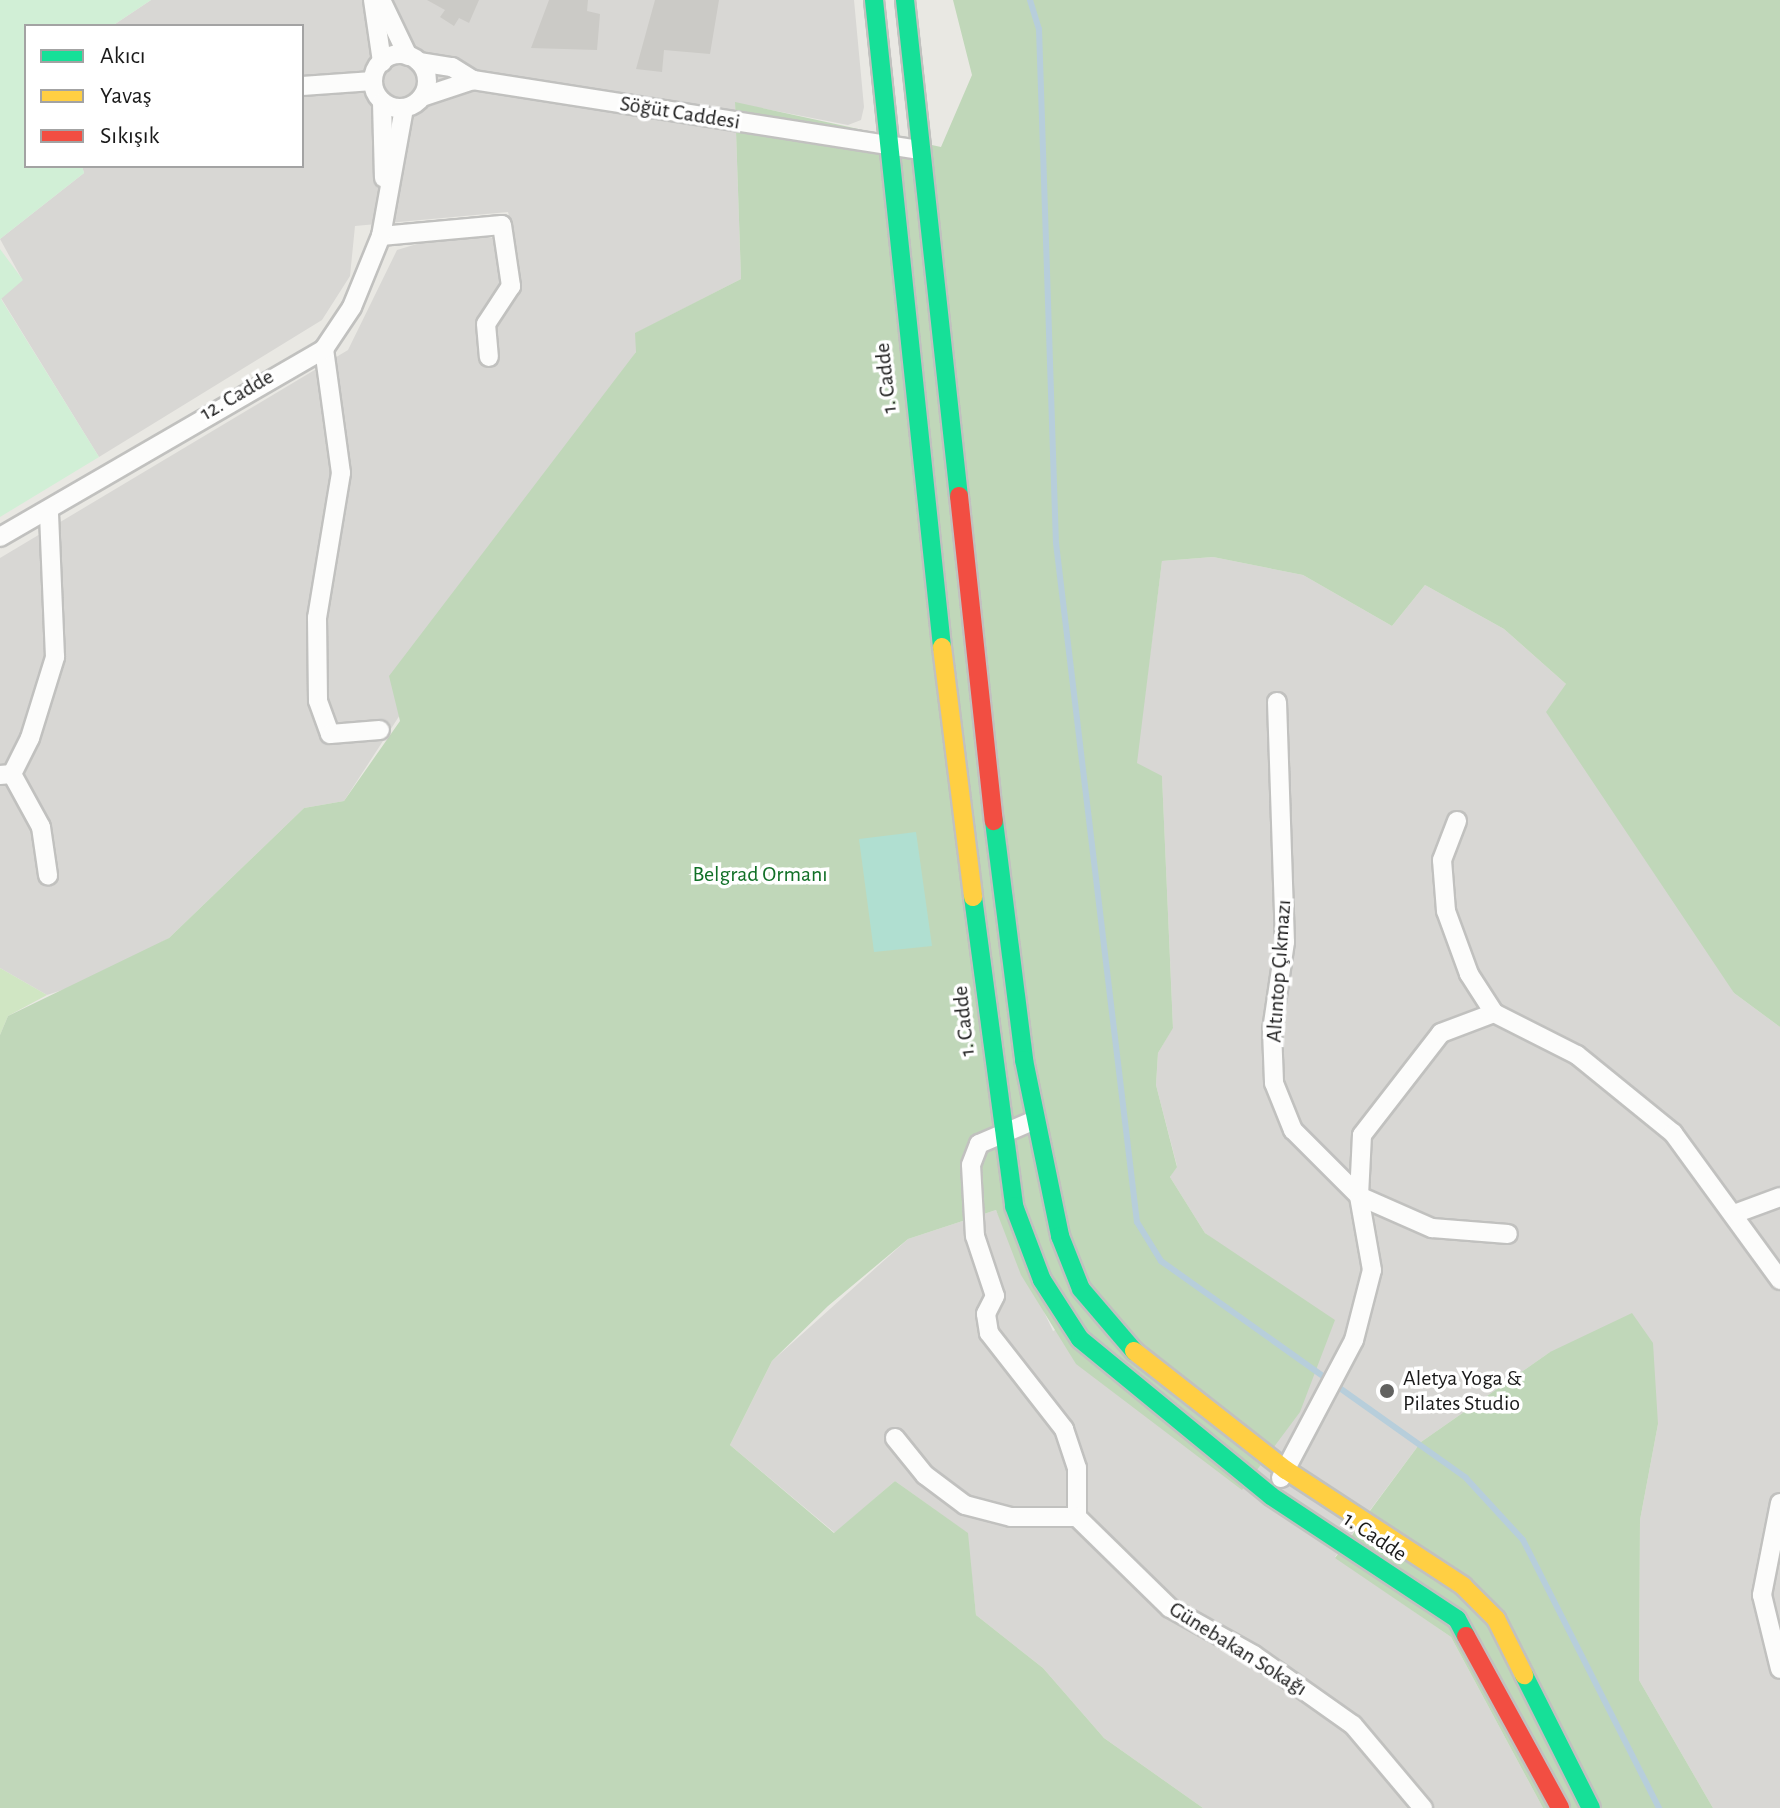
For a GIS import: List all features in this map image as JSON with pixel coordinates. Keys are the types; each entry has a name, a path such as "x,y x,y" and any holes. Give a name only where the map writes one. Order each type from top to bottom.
{"main road":[{"name":"1. Cadde","path":"874,0 887,146 1001,1130 1014,1206 1042,1280 1080,1339 1271,1496 1457,1619 1560,1808"},
{"name":"1. Cadde","path":"905,0 1000,879 1035,1120 1060,1236 1090,1301 1115,1336 1286,1470 1463,1586 1496,1619 1591,1808"}],"street":[{"path":"373,0 382,62 373,81 382,102 385,185"},
{"path":"381,0 414,59 427,75 422,97"},
{"path":"382,62 414,59 452,67 473,80"},
{"path":"385,185 404,108 422,97 473,80"},
{"name":"Söğüt Caddesi","path":"473,80 919,150"},
{"path":"304,86 373,81"},
{"path":"382,102 404,108"},
{"name":"12. Cadde","path":"0,537 49,512 216,406 324,349 352,307 381,236 385,185"},
{"path":"381,236 502,225 511,286 486,324 489,357"},
{"path":"324,349 341,473 317,618 318,701 330,734 380,730"},
{"path":"48,875 41,827 6,775 55,657 49,512"},
{"name":"Altıntop Çıkmazı","path":"1277,702 1285,942 1272,1030 1274,1083 1293,1130 1359,1196 1432,1228 1508,1234"},
{"path":"1457,821 1442,860 1446,911 1469,974 1494,1013 1577,1055 1673,1133 1780,1280"},
{"path":"1271,1496 1340,1370 1372,1270 1359,1196 1362,1135 1441,1033 1494,1013"},
{"path":"895,1438 925,1475 965,1505 1011,1517 1077,1517 1077,1468 1064,1429 989,1333 986,1314 995,1296 975,1236 971,1165 979,1144 1001,1130 1035,1120"},
{"path":"1734,1214 1780,1197"},
{"path":"1780,1503 1762,1595 1780,1669"},
{"name":"Günebakan Sokağı","path":"1077,1517 1170,1608 1254,1655 1353,1725 1423,1808"}],"shaded area":[{"path":"151,0 854,0 864,107 861,120 848,125 735,103 741,279 636,333 636,352 344,801 304,808 169,938 96,979 47,995 0,968 0,558 348,350 397,250 437,238 515,238 508,212 355,226 350,276 322,320 99,457 1,298 22,279 0,239 84,173 83,168 304,168 304,24 115,24"},
{"path":"1213,557 1303,575 1392,626 1425,585 1504,629 1566,684 1734,993 1780,1027 1780,1808 1713,1808 1639,1680 1640,1520 1658,1424 1550,1352 1421,1442 1335,1557 1451,1637 1543,1808 1203,1808 1104,1738 1043,1668 976,1615 967,1533 895,1481 835,1533 730,1445 772,1361 908,1239 996,1210 1053,1331 1225,1248 1205,1233 1170,1177 1177,1166 1156,1085 1158,1053 1173,1027 1162,777 1136,763 1162,561"}],"green space":[{"path":"0,0 151,0 115,24 24,24 24,168 83,168 84,173 0,239"},
{"name":"Belgrad Ormanı","path":"953,0 1780,0 1780,1027 1734,993 1546,712 1566,684 1504,629 1425,585 1392,626 1303,575 1213,557 1162,561 1137,763 1162,776 1173,1028 1158,1053 1156,1085 1177,1167 1170,1177 1205,1233 1335,1320 1300,1412 1242,1490 1076,1364 1021,1275 996,1210 908,1239 828,1306 772,1361 730,1445 834,1533 895,1481 968,1533 976,1615 1043,1668 1104,1738 1203,1808 0,1808 0,1035 8,1016 169,938 304,808 344,801 400,721 389,676 636,352 635,333 741,279 735,102 941,147 972,75"},
{"path":"0,249 23,280 1,299 99,457 0,517"},
{"path":"916,832 932,946 874,952 859,839"},
{"path":"0,968 47,995 8,1016 0,1035"},
{"path":"1632,1313 1653,1343 1658,1424 1640,1520 1639,1680 1713,1808 1543,1808 1451,1637 1335,1558 1421,1442 1550,1352"}],"building":[{"path":"427,0 479,0 469,23 459,18 454,26 440,17 445,10"},
{"path":"549,0 588,0 587,11 600,14 597,50 531,48"},
{"path":"655,0 719,0 710,54 664,50 662,72 636,69"}],"waterway":[{"path":"1030,0 1039,29 1056,543 1137,1222 1161,1261 1466,1478 1523,1540 1659,1808"}],"traffic: fast":[{"path":"874,0 942,647"},
{"path":"905,0 959,496"},
{"path":"994,821 1024,1060 1060,1236 1081,1289 1134,1351"},
{"path":"973,897 1014,1206 1042,1280 1080,1339 1271,1496 1457,1619 1466,1636"},
{"path":"1524,1675 1591,1808"}],"traffic: slow":[{"path":"942,647 973,897"},
{"path":"1134,1351 1286,1470 1463,1586 1496,1619 1524,1675"}],"traffic: jam":[{"path":"959,496 994,821"},
{"path":"1466,1636 1560,1808"}],"place":[{"name":"Aletya Yoga & Pilates Studio","path":"1387,1391"}]}
